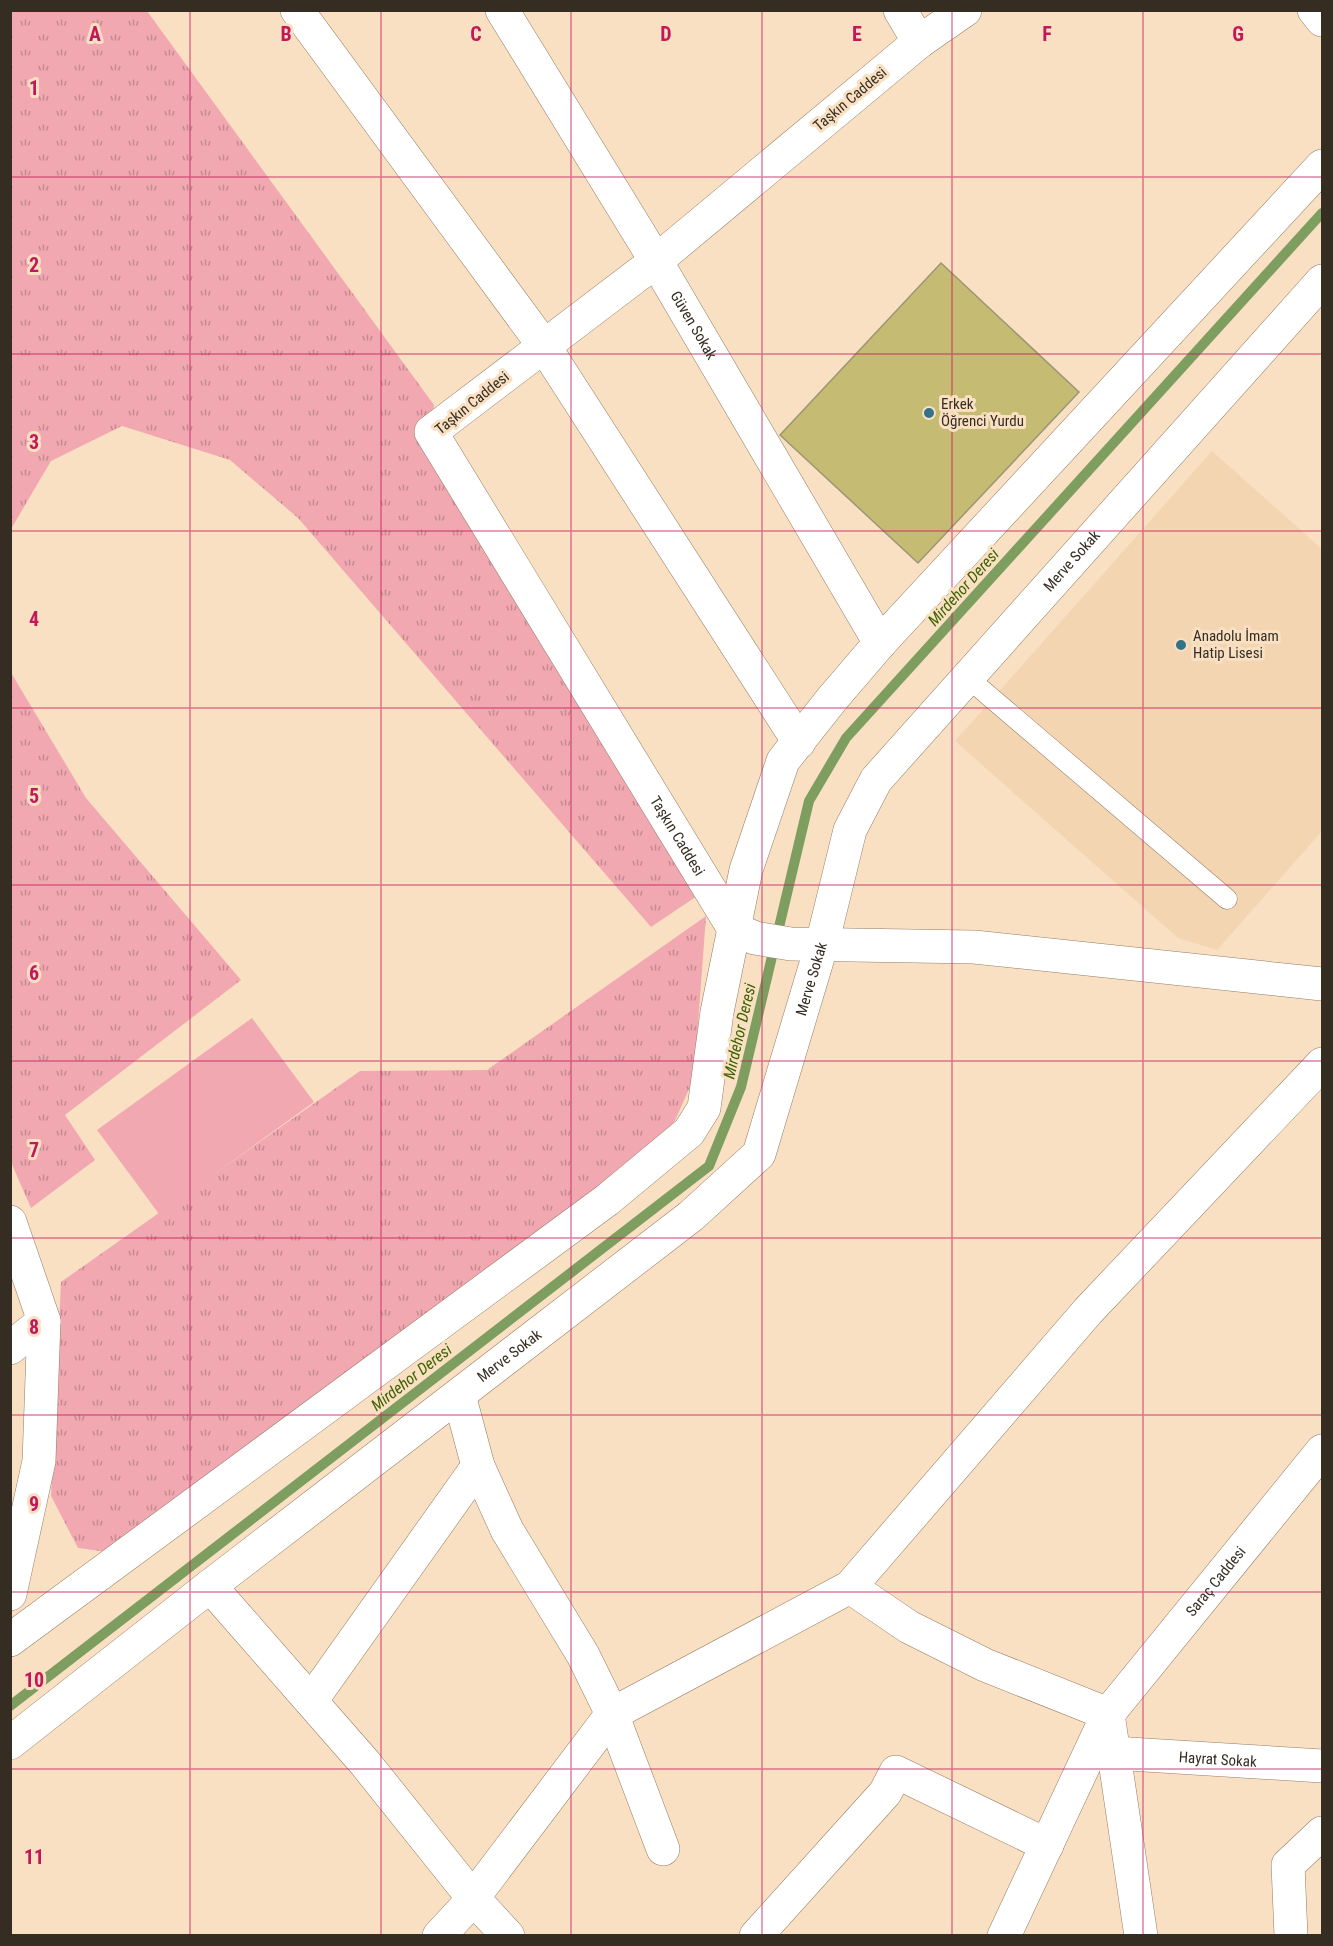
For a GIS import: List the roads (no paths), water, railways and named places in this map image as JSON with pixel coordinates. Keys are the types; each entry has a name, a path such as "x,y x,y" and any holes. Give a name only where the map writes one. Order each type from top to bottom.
{"street":[{"path":"297,10 544,346 799,742"},
{"name":"Güven Sokak","path":"502,10 656,261 880,644"},
{"path":"900,10 919,42"},
{"name":"Taşkın Caddesi","path":"744,934 431,432 656,261 919,42 965,10"},
{"path":"1314,10 1323,20"},
{"path":"10,1640 607,1200 689,1132 704,1108 717,1012 744,934 746,870 783,761 880,644 1323,166"},
{"name":"Merve Sokak","path":"10,1743 691,1216 759,1154 806,944 850,830 876,780 1323,281"},
{"path":"744,934 806,944 974,947 1323,984"},
{"path":"439,1935 473,1898 612,1714 850,1587 1088,1311 1323,1064"},
{"path":"10,1222 44,1322 39,1461 10,1594"},
{"path":"10,1348 44,1322"},
{"path":"459,1395 478,1466 507,1530 583,1655 612,1714 663,1849"},
{"name":"Saraç Caddesi","path":"1004,1935 1108,1714 1323,1451"},
{"path":"311,1701 478,1466"},
{"path":"210,1586 365,1763 473,1898 508,1935"},
{"path":"850,1587 909,1627 986,1665 1108,1714 1141,1935"},
{"name":"Hayrat Sokak","path":"1113,1753 1323,1766"},
{"path":"756,1935 885,1793 896,1772 1047,1845"},
{"path":"1291,1935 1288,1865 1323,1833"}],"lane":[{"path":"968,678 1227,899"}],"waterway":[{"name":"Mirdehor Deresi","path":"10,1706 709,1166 741,1087 809,801 846,738 1322,213"}],"place":[{"name":"Erkek Öğrenci Yurdu","path":"929,413"},
{"name":"Anadolu İmam Hatip Lisesi","path":"1181,645"}]}
